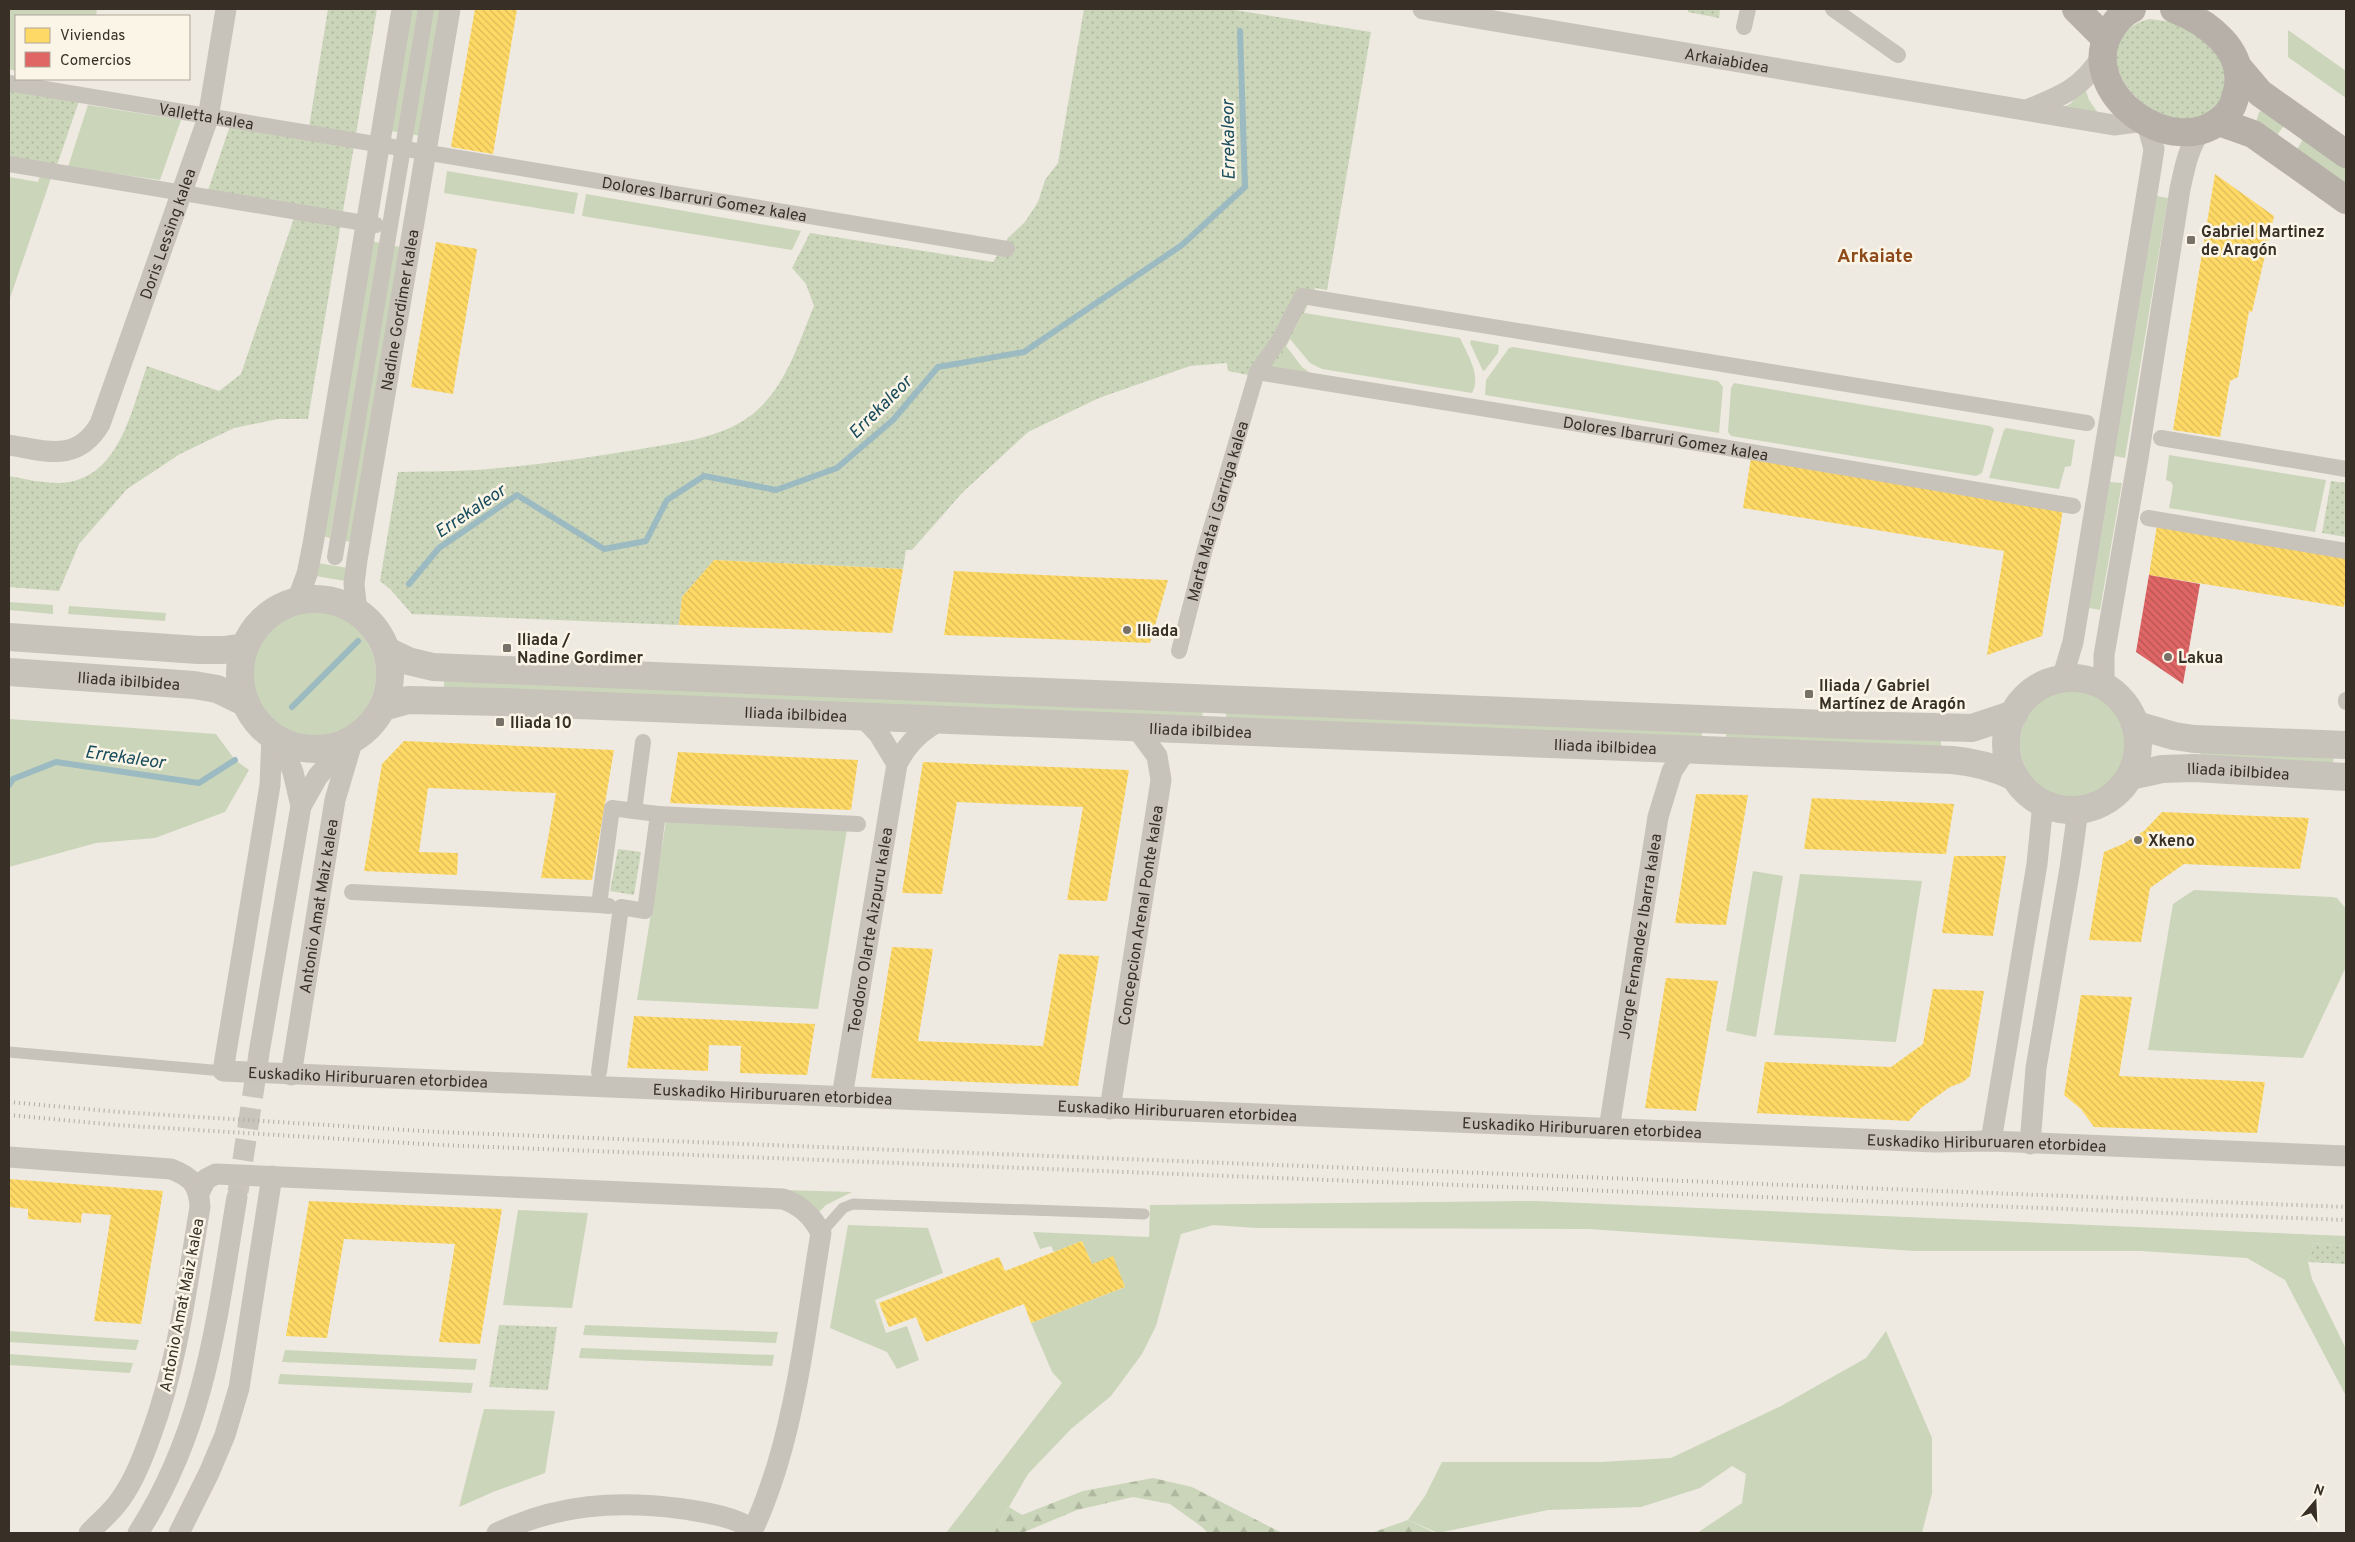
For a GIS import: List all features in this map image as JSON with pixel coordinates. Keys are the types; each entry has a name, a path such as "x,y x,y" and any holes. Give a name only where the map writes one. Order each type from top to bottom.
{"main road":[{"path":"2076,9 2104,48"},
{"path":"2132,9 2115,22 2104,48 2105,75 2124,105 2146,122 2178,133 2210,126 2230,112 2238,87 2238,67"},
{"path":"2174,9 2213,30 2232,54 2238,67 2260,92 2346,154"},
{"path":"2210,126 2253,134 2346,200"}],"street":[{"name":"Doris Lessing kalea","path":"9,445 58,452 68,451 88,441 94,434 105,412 208,118 226,9"},
{"path":"297,602 307,574 313,544 402,9"},
{"name":"Nadine Gordimer kalea","path":"335,557 426,9"},
{"name":"Nadine Gordimer kalea","path":"357,612 354,584 357,560 450,9"},
{"name":"Arkaiabidea","path":"1423,9 2029,109 2114,125 2146,122"},
{"path":"1744,28 1748,9"},
{"path":"1833,9 1898,55"},
{"path":"2029,109 2063,96 2086,78 2104,48"},
{"name":"Valletta kalea","path":"9,83 208,118 403,149"},
{"path":"2062,679 2074,635 2154,149 2146,122"},
{"path":"2104,686 2104,655 2137,464 2180,189 2191,143 2210,126"},
{"name":"Dolores Ibarruri Gomez kalea","path":"403,149 1007,249"},
{"path":"9,164 390,227"},
{"name":"Marta Mata i Garriga kalea","path":"1179,651 1205,549 1257,372 1280,339 1302,296 2087,423"},
{"name":"Dolores Ibarruri Gomez kalea","path":"1257,372 2073,506"},
{"path":"2161,438 2346,469"},
{"path":"2148,518 2346,551"},
{"path":"313,599 328,600 357,612 370,623 380,636 387,652 390,679 383,707 365,730 351,740 320,749 306,748 276,737 257,721 246,703 241,684 241,666 245,648 254,632 266,618 280,608 297,602 313,599"},
{"path":"9,636 198,650 245,648"},
{"name":"Iliada ibilbidea","path":"387,652 408,661 433,667 1868,726 1972,728 2014,714"},
{"name":"Iliada ibilbidea","path":"9,672 194,685 224,692 246,703"},
{"path":"2062,679 2083,679 2104,686 2123,702 2136,725 2138,742 2137,760 2130,776 2125,785 2108,800 2094,806 2078,810 2060,809 2043,803 2027,792 2015,777 2010,765 2007,746 2009,726 2014,714 2022,701 2047,683 2062,679"},
{"name":"Iliada ibilbidea","path":"383,707 408,700 432,700 861,715 1952,760 1975,762 2000,769 2015,777"},
{"path":"861,715 878,734 897,764"},
{"name":"Teodoro Olarte Aizpuru kalea","path":"842,1097 897,764 906,746 929,726 943,719"},
{"name":"Iliada ibilbidea","path":"2136,725 2174,736 2194,739 2346,745"},
{"name":"Concepcion Arenal Ponte kalea","path":"1110,1109 1161,780 1157,756 1135,726"},
{"path":"223,1071 270,785 276,737"},
{"name":"Antonio Amat Maiz kalea","path":"259,1053 300,806 293,772 276,737"},
{"name":"Antonio Amat Maiz kalea","path":"300,806 318,776 351,740"},
{"name":"Antonio Amat Maiz kalea","path":"291,1075 335,800 351,740"},
{"path":"634,811 643,742"},
{"name":"Jorge Fernandez Ibarra kalea","path":"1609,1129 1658,818 1672,771 1686,750"},
{"name":"Iliada ibilbidea","path":"2130,776 2162,769 2194,768 2346,776"},
{"path":"1991,1141 2037,864 2043,803"},
{"path":"599,905 612,808 658,814 858,824"},
{"path":"2030,1144 2036,1068 2078,810"},
{"path":"352,892 599,905 645,911 658,814"},
{"path":"599,1072 621,907"},
{"name":"Euskadiko Hiriburuaren etorbidea","path":"223,1071 1609,1129 1935,1142 1991,1141 2346,1156"},
{"path":"9,1157 171,1169 195,1185 216,1174 272,1176 783,1199 805,1210 814,1220 821,1233 795,1392 784,1441 771,1485 752,1531 738,1520 721,1514 653,1505 612,1504 581,1506 543,1514 496,1533"},
{"path":"179,1533 209,1473 225,1435 239,1388 272,1176"},
{"name":"Antonio Amat Maiz kalea","path":"89,1533 119,1502 133,1480 157,1419 170,1376 179,1332 200,1207 195,1185"},
{"path":"138,1533 155,1507 176,1465 205,1377 237,1197"}],"lane":[{"name":"Euskadiko Hiriburuaren etorbidea","path":"9,1052 223,1071"},
{"path":"821,1233 843,1208 852,1204 1144,1214"}],"green space":[{"path":"9,9 97,9 96,15 15,15 15,71 9,69"},
{"path":"328,9 377,9 308,419 278,419 234,428 180,454 127,489 79,544 59,591 9,587 9,476 40,482 58,483 79,480 95,471 109,457 128,423 147,366 219,391 241,374 294,218 204,202 234,114 309,127"},
{"path":"410,9 419,9 398,132 390,131"},
{"path":"433,9 442,9 420,136 411,134"},
{"path":"1084,9 1228,9 1371,32 1327,290 1315,288 1273,371 1253,365 1248,375 1228,371 1227,363 1190,366 1099,398 1028,432 962,493 912,550 906,550 903,569 714,560 682,597 679,625 412,614 390,589 380,581 398,472 488,469 617,453 710,435 737,424 750,416 773,393 781,380 796,351 814,306 806,284 792,268 810,233 993,262 1008,238 1025,222 1038,202 1045,180 1058,163"},
{"path":"1688,9 1720,9 1719,18 1688,12"},
{"path":"2149,19 2180,23 2207,40 2224,64 2228,82 2218,109 2197,120 2172,118 2152,109 2135,96 2122,79 2116,61 2117,44 2128,29"},
{"path":"2288,30 2346,71 2346,98 2288,57"},
{"path":"9,89 79,101 57,165 9,157"},
{"path":"2083,91 2086,91 2089,100 2098,113 2059,109 2070,104"},
{"path":"88,105 181,120 160,180 68,167"},
{"path":"2264,110 2286,123 2275,138 2256,122 2259,112"},
{"path":"2305,136 2346,165 2346,187 2296,151"},
{"path":"447,171 578,193 574,214 444,193"},
{"path":"40,176 51,178 9,301 9,177 38,182"},
{"path":"586,194 801,231 792,250 582,216"},
{"path":"2157,196 2168,198 2125,458 2114,456"},
{"path":"371,241 380,243 330,538 322,536"},
{"path":"394,246 402,247 353,542 344,541"},
{"path":"1304,313 1460,338 1470,358 1474,372 1475,386 1472,393 1322,369 1310,363 1290,339"},
{"path":"1471,340 1499,345 1498,353 1483,371 1470,343"},
{"path":"1286,346 1302,367 1313,375 1273,371"},
{"path":"1513,347 1718,381 1723,387 1719,433 1485,395 1486,380 1509,348"},
{"path":"1734,383 1990,426 1994,429 1982,473 1976,476 1731,436 1728,432 1731,388"},
{"path":"2006,428 2075,440 2071,466 2065,467 2059,489 1989,478"},
{"path":"2169,455 2326,480 2315,532 2169,508 2173,486 2171,482 2166,480"},
{"path":"2331,481 2346,483 2346,537 2322,533"},
{"path":"2110,482 2122,483 2100,610 2089,608"},
{"path":"318,563 348,568 345,581 316,576"},
{"path":"9,602 53,605 53,614 9,610"},
{"path":"69,606 166,613 165,621 68,614"},
{"path":"313,611 337,616 357,630 371,650 376,674 371,698 357,718 337,732 313,737 289,732 269,718 255,698 250,674 255,650 269,630 289,616"},
{"path":"444,678 1203,708 1202,720 444,690"},
{"path":"2074,690 2095,694 2112,706 2124,723 2128,744 2124,765 2112,782 2095,794 2074,798 2053,794 2036,782 2024,765 2020,744 2024,723 2036,706 2053,694"},
{"path":"1226,709 1702,728 1702,740 1226,720"},
{"path":"9,719 216,734 235,760 249,770 225,812 155,838 96,843 9,867"},
{"path":"1726,729 1941,738 1941,749 1726,741"},
{"path":"2201,748 2334,754 2333,765 2200,760"},
{"path":"666,821 847,829 818,1009 637,1000"},
{"path":"618,849 641,852 634,895 610,891"},
{"path":"1753,871 1783,876 1756,1037 1726,1031"},
{"path":"1800,874 1922,881 1896,1042 1774,1035"},
{"path":"2194,890 2332,897 2337,898 2346,909 2345,969 2303,1058 2148,1050 2173,904"},
{"path":"784,1190 852,1192 826,1205 816,1215"},
{"path":"1536,1201 2346,1236 2346,1246 2314,1243 2308,1262 2312,1279 2346,1349 2346,1396 2285,1280 2247,1258 2141,1251 1915,1251 1588,1229 1257,1228 1213,1225 1181,1234 1156,1326 1142,1354 1111,1396 1071,1429 1028,1474 994,1533 946,1533 1062,1383 1052,1372 1031,1323 1125,1287 1092,1264 1082,1241 1054,1252 1051,1246 1040,1249 1033,1232 1149,1237 1150,1205"},
{"path":"518,1210 588,1213 572,1308 503,1305"},
{"path":"848,1225 928,1228 943,1273 875,1300 886,1333 907,1326 919,1360 897,1369 887,1352 830,1328"},
{"path":"2314,1243 2346,1246 2346,1264 2308,1262"},
{"path":"499,1325 557,1327 548,1390 489,1387"},
{"path":"585,1325 778,1332 776,1343 583,1335"},
{"path":"9,1331 139,1340 136,1350 9,1342"},
{"path":"1886,1331 1932,1438 1932,1493 1922,1533 1697,1533 1742,1503 1746,1474 1732,1466 1700,1488 1641,1507 1548,1510 1438,1533 1408,1520 1425,1496 1442,1462 1600,1462 1671,1458 1781,1406 1866,1358"},
{"path":"581,1348 774,1355 772,1366 579,1358"},
{"path":"285,1350 477,1359 475,1370 282,1362"},
{"path":"9,1354 133,1363 130,1373 9,1365"},
{"path":"280,1374 473,1383 471,1393 278,1384"},
{"path":"484,1409 555,1411 545,1473 459,1507"},
{"path":"1153,1478 1192,1487 1282,1533 1208,1533 1170,1504 1133,1497 1077,1510 1022,1533 994,1533 1009,1507 1022,1515 1083,1491"},
{"path":"1408,1520 1435,1533 1371,1533"}],"building: Viviendas":[{"path":"475,9 517,9 493,154 451,147"},
{"path":"2215,174 2274,216 2252,312 2249,311 2238,377 2230,381 2220,437 2173,430"},
{"path":"436,242 477,249 453,394 411,387"},
{"path":"1751,458 2063,509 2042,636 1987,655 2004,551 1743,508"},
{"path":"2157,525 2346,555 2344,607 2149,575"},
{"path":"714,560 903,569 892,633 679,625 682,597"},
{"path":"954,571 1168,580 1150,643 944,635"},
{"path":"404,741 614,750 592,880 541,878 556,793 428,788 419,852 458,853 457,875 364,871 382,764"},
{"path":"678,752 858,760 851,810 670,803"},
{"path":"923,762 1129,770 1107,901 1067,900 1083,807 957,802 942,894 902,893"},
{"path":"1696,794 1748,795 1726,925 1675,923"},
{"path":"1812,798 1954,804 1946,854 1804,849"},
{"path":"2162,812 2309,818 2300,869 2184,864 2150,888 2141,942 2089,940 2104,852 2123,844 2144,831"},
{"path":"1954,856 2006,856 1993,936 1942,933"},
{"path":"892,947 933,949 918,1041 1043,1046 1059,954 1099,956 1078,1086 871,1078"},
{"path":"1666,978 1718,981 1696,1111 1645,1108"},
{"path":"1933,989 1984,991 1970,1076 1963,1082 1950,1087 1921,1108 1909,1121 1757,1113 1765,1062 1891,1067 1923,1044"},
{"path":"2081,995 2132,997 2119,1076 2265,1082 2257,1133 2094,1127 2081,1109 2064,1095"},
{"path":"634,1016 815,1024 807,1075 740,1073 741,1046 709,1045 708,1071 627,1068"},
{"path":"9,1179 163,1191 141,1324 94,1321 111,1215 82,1213 81,1223 28,1219 28,1209 9,1207"},
{"path":"309,1201 502,1209 480,1344 439,1342 455,1244 344,1239 327,1338 286,1336"},
{"path":"1082,1241 1092,1264 1113,1256 1125,1287 1031,1323 1024,1304 926,1342 916,1317 889,1327 879,1303 999,1257 1005,1271"}],"building: Comercios":[{"path":"2149,575 2200,584 2183,684 2136,652"}],"waterway":[{"name":"Errekaleor","path":"409,584 439,548 517,495 604,549 646,541 667,500 704,476 776,490 837,468 893,420 938,367 1024,352 1182,245 1245,187 1240,31"},
{"name":"Errekaleor","path":"292,707 358,641"},
{"name":"Errekaleor","path":"9,785 13,779 56,762 199,783 235,760"}],"tunnel":[{"path":"238,1192 259,1054"}],"railway":[{"path":"9,1102 119,1112 439,1132 2346,1207"},
{"path":"9,1115 116,1125 440,1145 2346,1220"}],"place":[{"name":"Gabriel Martinez de Aragón","path":"2191,240"},
{"name":"Iliada","path":"1127,630"},
{"name":"Iliada / Nadine Gordimer","path":"507,648"},
{"name":"Lakua","path":"2168,657"},
{"name":"Iliada / Gabriel Martínez de Aragón","path":"1809,694"},
{"name":"Iliada 10","path":"500,722"},
{"name":"Xkeno","path":"2138,840"}],"district":[{"name":"Arkaiate","path":"1875,255"}]}
